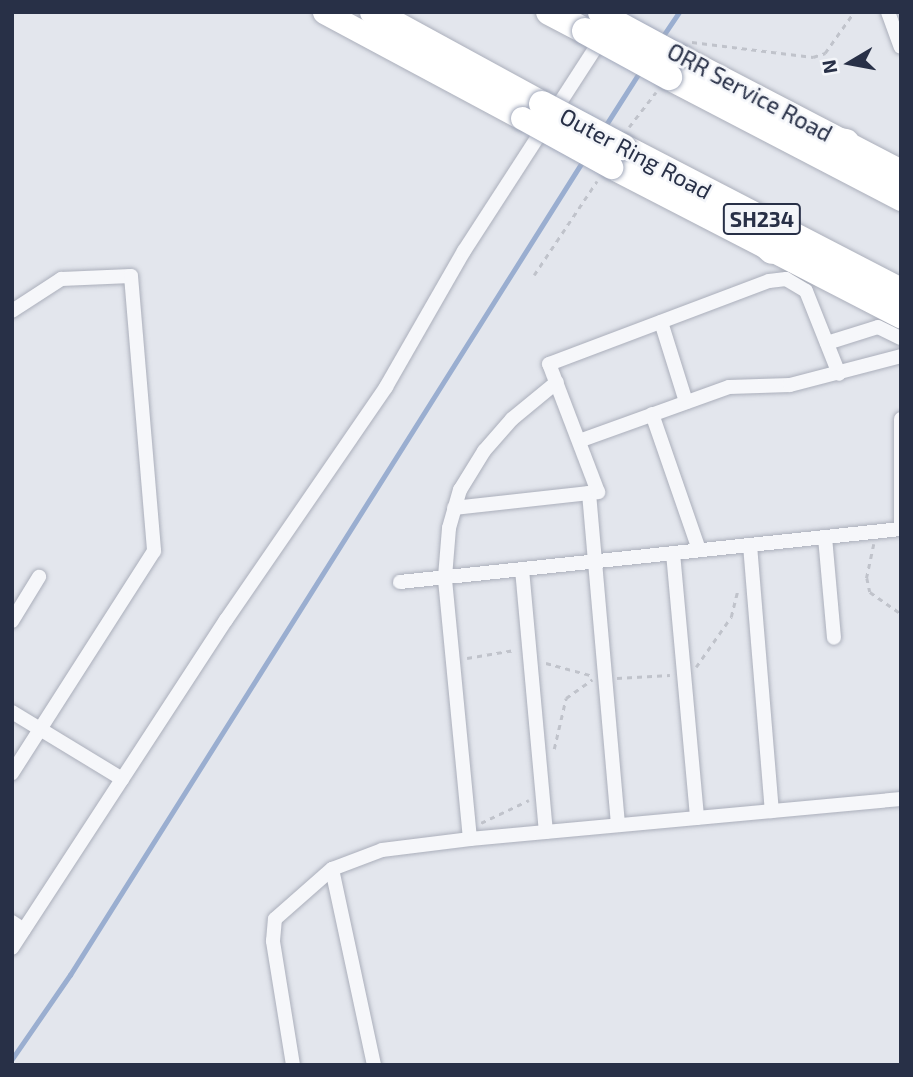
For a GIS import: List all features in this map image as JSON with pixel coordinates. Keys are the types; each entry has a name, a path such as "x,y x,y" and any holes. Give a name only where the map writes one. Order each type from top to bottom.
{"highway":[{"name":"Outer Ring Road","path":"373,12 532,111 616,154 707,191 901,290"},
{"path":"549,12 592,22 675,64 762,126 901,198"},
{"path":"762,126 846,142"},
{"path":"707,191 772,251"}],"main road":[{"path":"324,12 532,111"},
{"name":"ORR Service Road","path":"675,64 846,142 901,171"},
{"path":"616,154 772,251 901,317"}],"street":[{"path":"12,948 18,926 122,779 386,387 464,251 618,12"},
{"path":"888,12 901,47"},
{"path":"12,311 61,279 131,276 154,551 37,729 12,773"},
{"path":"454,508 598,492 549,364 662,322 786,279 806,291 839,374"},
{"path":"662,322 686,402"},
{"path":"827,343 877,327 901,338"},
{"path":"579,441 729,387 774,388 839,374 901,356"},
{"path":"470,839 445,577 454,508 460,490 484,451 512,419 557,382"},
{"path":"652,414 699,550"},
{"path":"400,582 825,537 901,526 901,419"},
{"path":"589,493 618,825"},
{"path":"825,537 834,638"},
{"path":"750,545 772,811"},
{"path":"673,553 697,818"},
{"path":"522,569 546,832"},
{"path":"12,621 39,577"},
{"path":"12,712 122,779"},
{"path":"293,1065 273,942 275,919 332,869 382,850 470,839 901,799"},
{"path":"332,869 374,1065"}],"path":[{"path":"534,275 675,64 701,40 754,47 789,57 813,57 825,53 853,12"},
{"path":"876,531 867,578 870,592 901,614"},
{"path":"453,657 519,649 557,668 606,678 684,673 704,659 731,617 740,584 752,572"}],"waterway":[{"path":"661,39 679,12"},
{"path":"604,128 641,70"},
{"path":"12,1059 70,975 584,159"}]}
